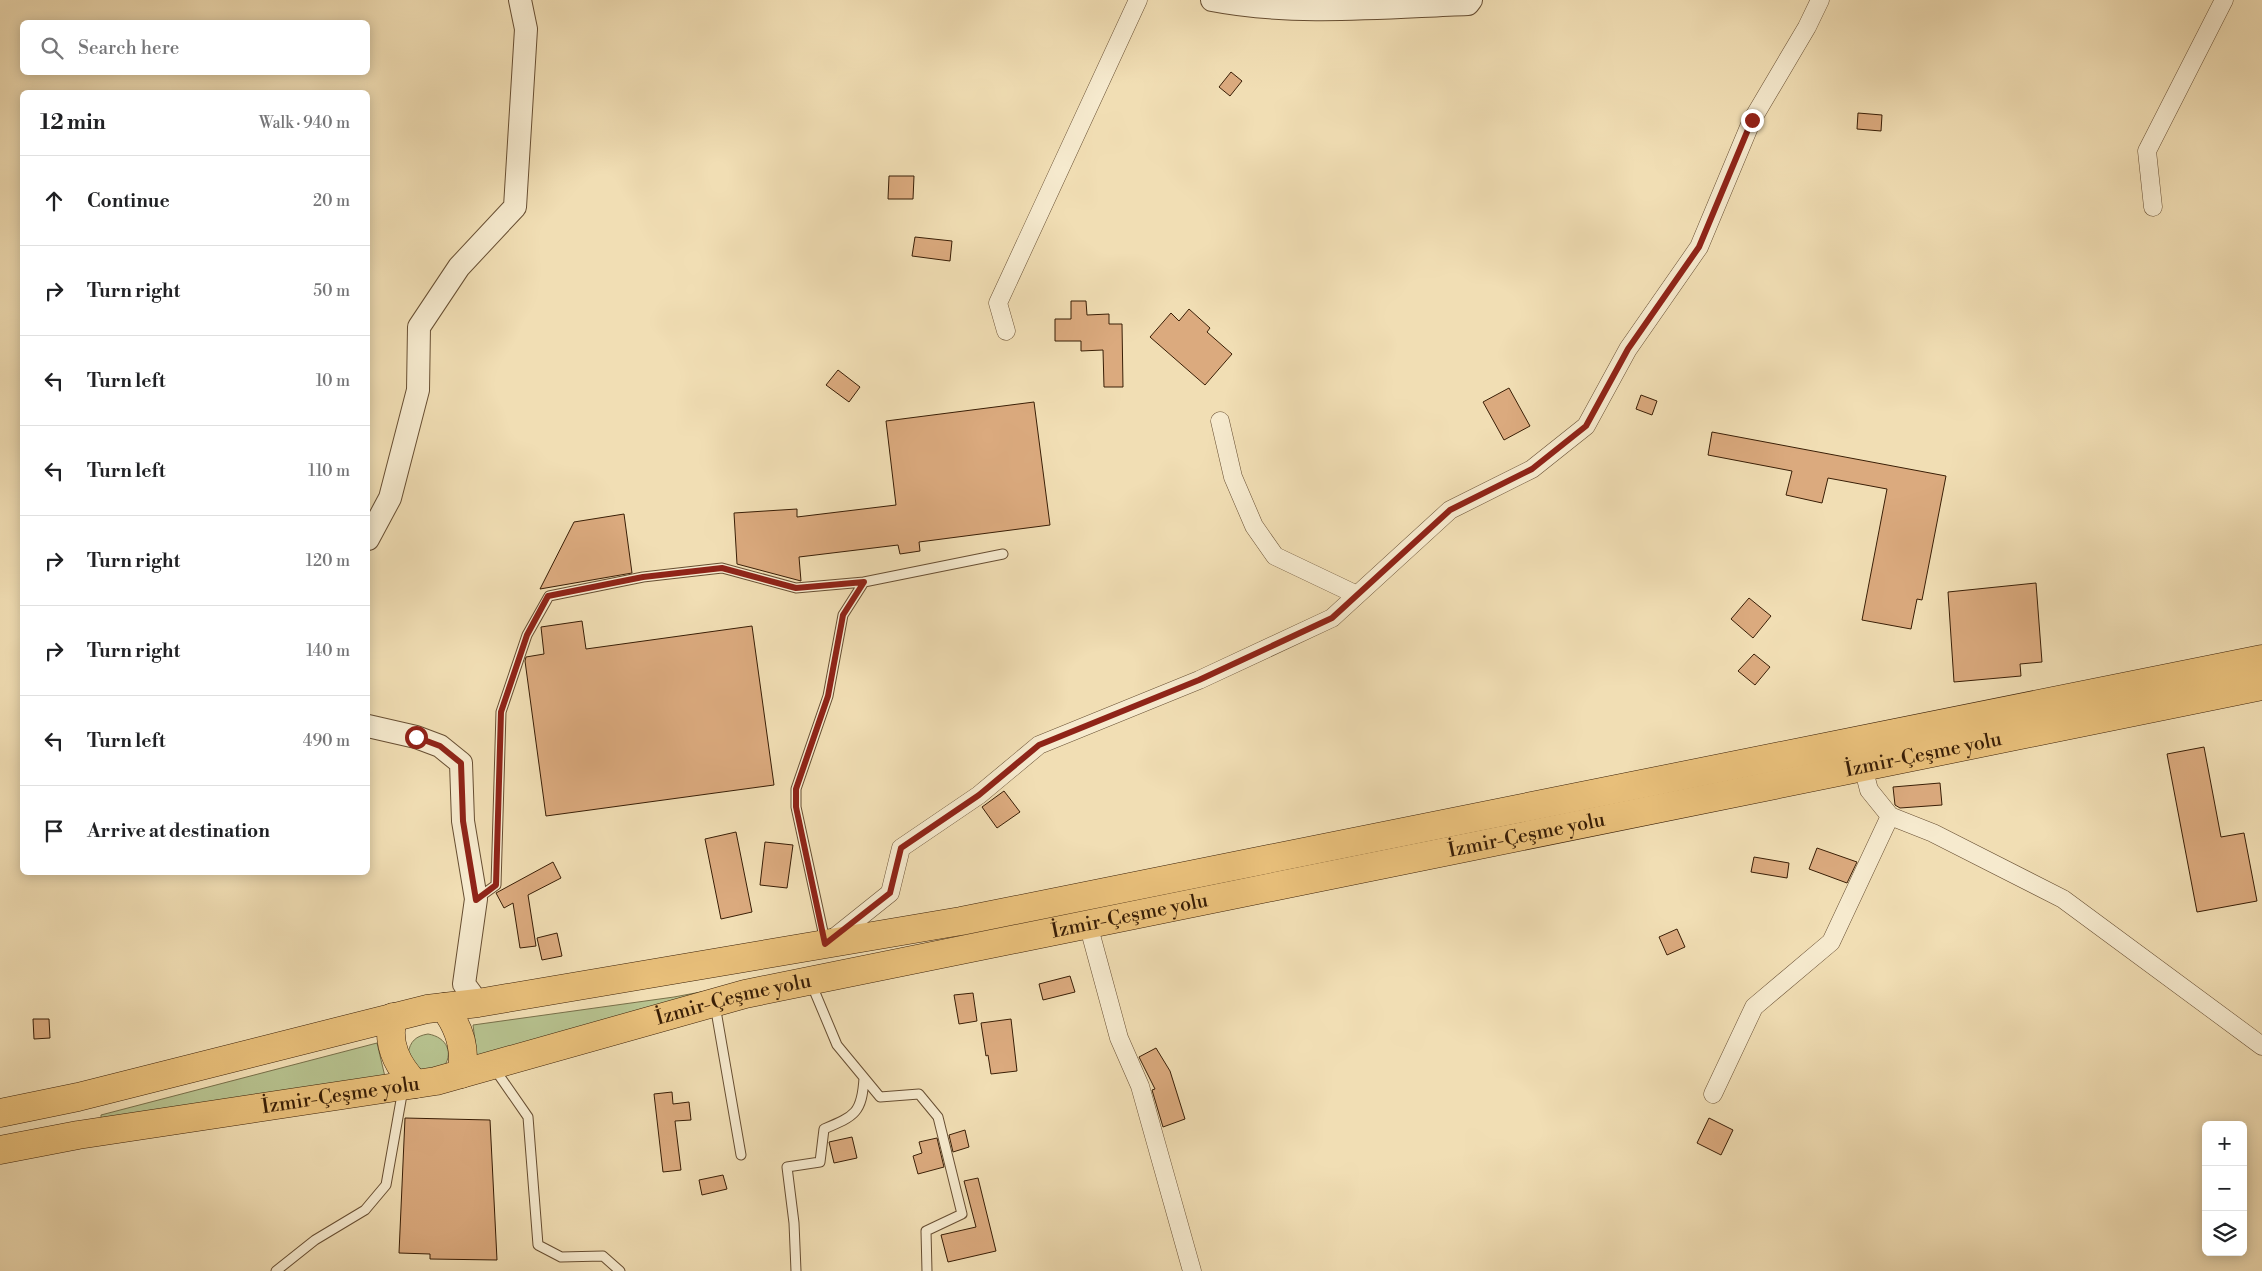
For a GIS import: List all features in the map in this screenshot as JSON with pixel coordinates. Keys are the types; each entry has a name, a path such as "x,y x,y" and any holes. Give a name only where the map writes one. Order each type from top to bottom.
{"highway":[{"name":"İzmir-Çeşme yolu","path":"0,1113 78,1097 393,1017 961,921 2262,659"},
{"name":"İzmir-Çeşme yolu","path":"0,1150 78,1135 409,1085 462,1074 745,994 2262,686"},
{"path":"444,1007 451,1016 463,1044 464,1064 462,1074"},
{"path":"393,1017 390,1040 394,1054 409,1085"}],"street":[{"path":"370,535 390,498 418,390 419,327 459,267 515,206 526,29 520,0"},
{"path":"1006,331 998,303 1138,0"},
{"path":"1212,0 1242,6 1346,8 1468,4 1470,0"},
{"path":"825,944 890,893 901,848 979,795 1039,745 1199,680 1332,618 1450,510 1532,469 1586,426 1628,349 1699,247 1752,120 1807,27 1820,0"},
{"path":"2153,206 2147,151 2224,0"},
{"path":"1220,421 1233,477 1254,526 1275,556 1357,595"},
{"path":"370,726 416,737 440,746 461,763 463,821 476,900 464,984 478,1003"},
{"path":"1863,767 1869,790 1890,816 1933,833 2063,899 2201,998 2262,1046"},
{"path":"1714,1094 1754,1007 1831,942 1890,816"},
{"path":"1088,924 1119,1038 1140,1086 1192,1271"}],"lane":[{"path":"476,900 496,885 501,712 527,635 548,596 643,577 722,568 796,588 864,582 1004,554"},
{"path":"825,944 796,807 796,789 828,696 843,615 864,582"},
{"path":"810,981 837,1045 880,1097 919,1094 938,1117 962,1214 926,1231 927,1271"},
{"path":"714,1002 741,1155"},
{"path":"492,1065 528,1117 538,1245 561,1257 603,1256 620,1271"},
{"path":"796,1271 794,1223 787,1167 820,1162 824,1129 852,1117 863,1098 864,1078"},
{"path":"276,1271 315,1240 365,1210 386,1186 409,1085"}],"green space":[{"path":"770,979 478,1064 473,1025 674,997"},
{"path":"428,1034 444,1042 447,1047 448,1058 442,1069 422,1073 408,1054 414,1040"},
{"path":"377,1043 386,1081 101,1121 101,1115"}],"building":[{"path":"1231,72 1242,81 1230,96 1219,87"},
{"path":"1858,113 1882,115 1881,131 1857,129"},
{"path":"889,176 914,176 913,199 888,199"},
{"path":"915,237 952,241 950,261 912,256"},
{"path":"1071,301 1086,301 1087,315 1109,314 1109,324 1122,324 1123,387 1104,387 1103,350 1081,351 1081,341 1055,341 1055,319 1071,319"},
{"path":"1189,309 1210,328 1207,332 1232,354 1205,385 1150,337 1171,313 1179,321"},
{"path":"838,370 860,387 849,402 826,385"},
{"path":"1509,388 1530,426 1504,440 1483,402"},
{"path":"1641,395 1657,401 1652,415 1636,409"},
{"path":"1034,402 1050,525 919,542 920,551 900,554 898,545 799,557 801,581 737,564 734,513 797,509 797,517 896,505 886,421"},
{"path":"1712,432 1946,476 1922,600 1917,599 1911,629 1862,620 1887,489 1828,478 1822,503 1786,495 1792,471 1708,455"},
{"path":"624,514 632,573 540,589 574,522"},
{"path":"2036,583 2042,662 2020,664 2021,676 1954,682 1948,592"},
{"path":"1749,598 1771,616 1753,638 1731,619"},
{"path":"582,621 586,649 752,626 774,785 546,816 525,661 526,657 544,654 541,627"},
{"path":"1754,654 1770,667 1755,685 1738,671"},
{"path":"2204,747 2221,837 2244,833 2257,901 2197,912 2167,754"},
{"path":"1940,783 1942,805 1900,808 1895,805 1893,787"},
{"path":"1004,791 1020,812 997,828 982,807"},
{"path":"736,832 752,912 721,919 705,839"},
{"path":"765,842 793,845 787,888 760,885"},
{"path":"1817,848 1857,862 1847,883 1809,869"},
{"path":"1754,857 1789,863 1787,878 1751,872"},
{"path":"553,862 561,878 528,895 536,946 520,948 513,903 504,908 496,893"},
{"path":"1677,929 1685,947 1667,955 1659,937"},
{"path":"557,933 562,956 542,960 537,938"},
{"path":"1070,976 1075,992 1043,1000 1039,984"},
{"path":"973,993 977,1021 959,1024 954,995"},
{"path":"33,1019 49,1019 50,1038 34,1039"},
{"path":"1011,1019 1017,1071 991,1074 981,1023"},
{"path":"1156,1048 1170,1071 1185,1119 1163,1127 1152,1090 1155,1089 1139,1057"},
{"path":"672,1092 673,1104 689,1102 691,1120 675,1121 681,1170 663,1172 654,1094"},
{"path":"405,1118 490,1120 497,1260 430,1259 430,1254 399,1253"},
{"path":"1709,1118 1733,1130 1721,1155 1697,1143"},
{"path":"965,1130 969,1147 953,1152 949,1135"},
{"path":"852,1137 857,1158 834,1163 829,1142"},
{"path":"937,1138 944,1167 918,1174 913,1156 922,1153 919,1142"},
{"path":"723,1175 727,1189 702,1195 699,1180"},
{"path":"978,1178 996,1251 948,1262 941,1235 976,1227 964,1181"}],"route":[{"path":"416,737 440,746 461,763 463,821 476,900 496,885 501,712 527,635 548,596 643,577 722,568 796,588 864,582 843,615 828,696 796,789 796,807 825,944 890,893 901,848 979,795 1039,745 1199,680 1332,618 1450,510 1532,469 1586,426 1628,349 1699,247 1752,120"}]}
